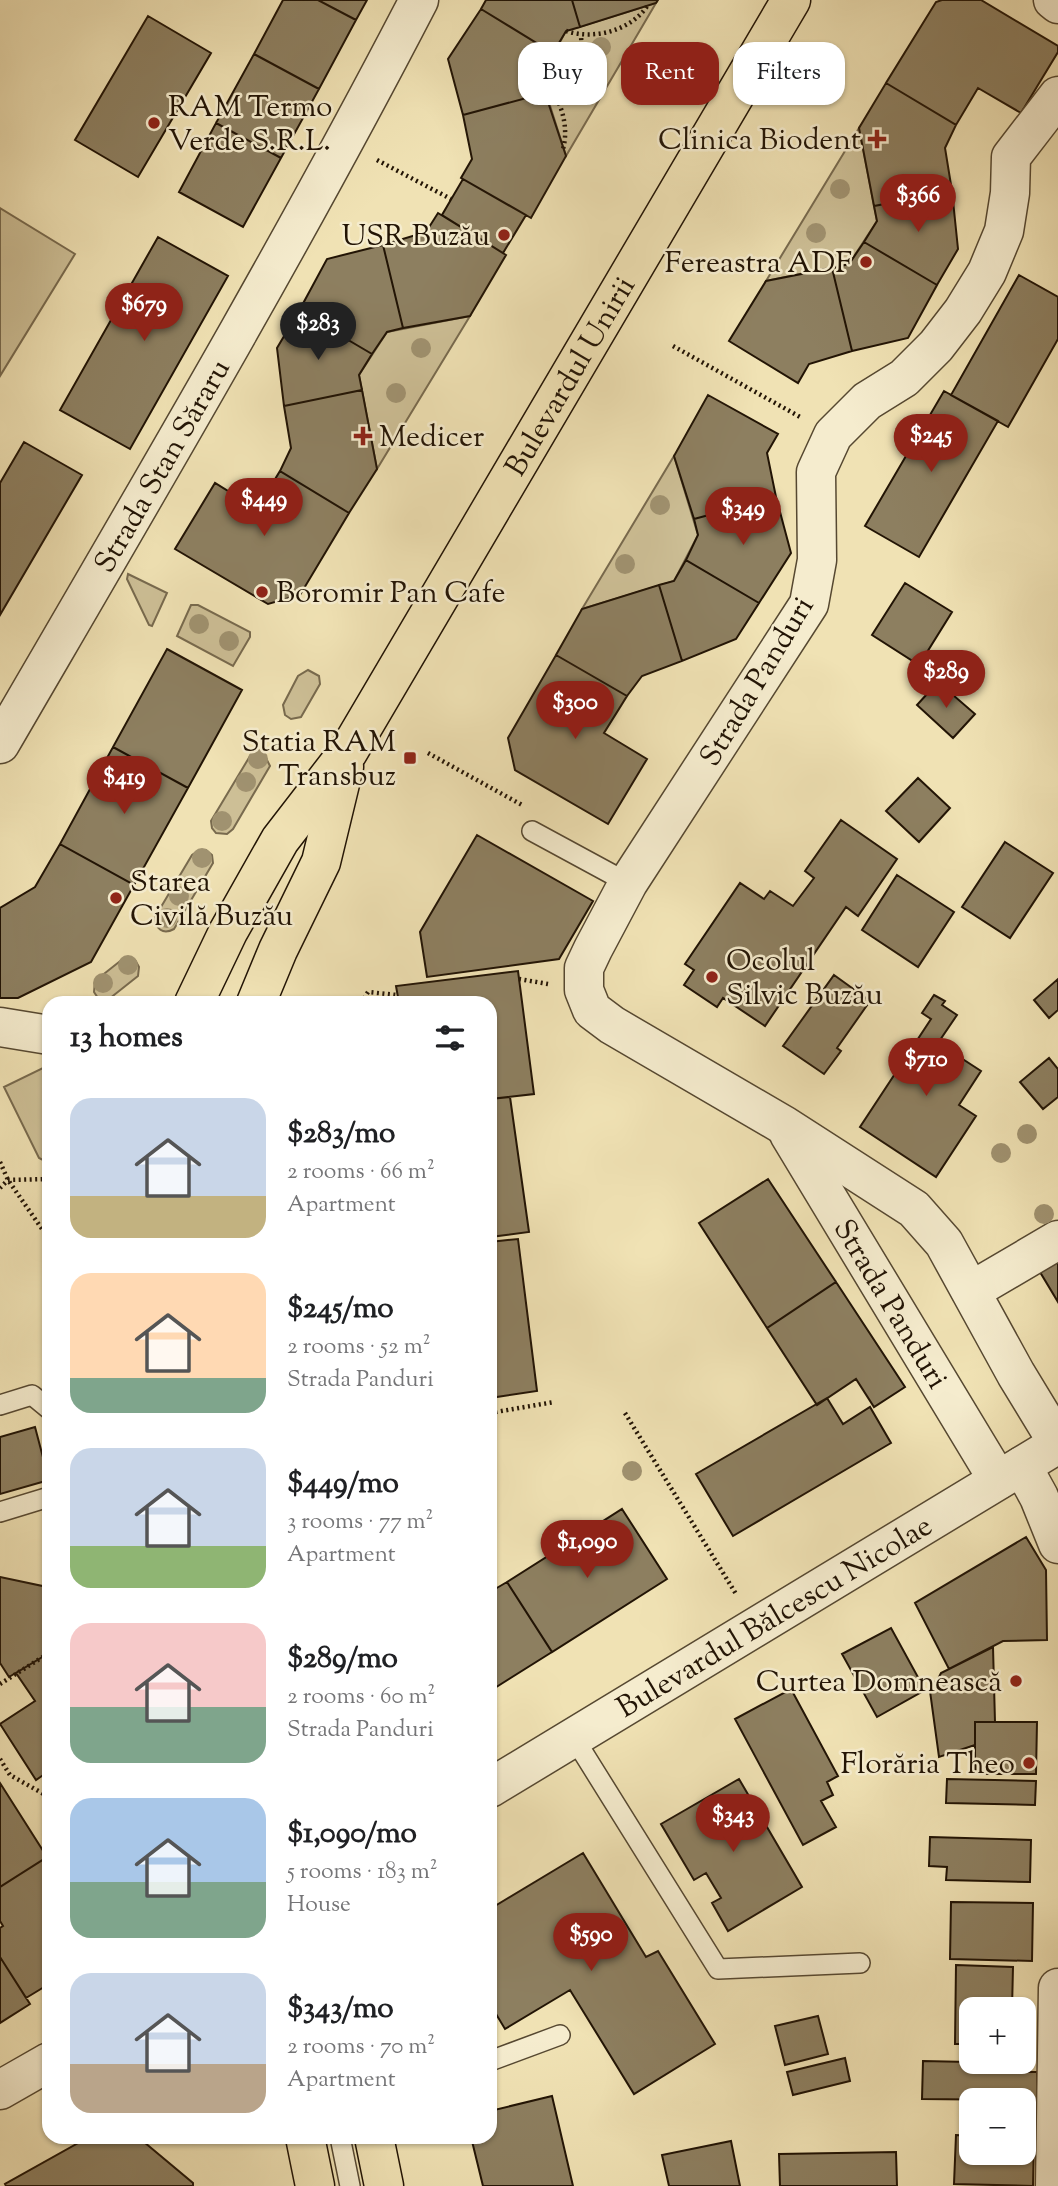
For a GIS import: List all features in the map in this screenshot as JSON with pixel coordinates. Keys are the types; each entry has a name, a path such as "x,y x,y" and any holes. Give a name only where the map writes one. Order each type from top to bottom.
{"main road":[{"name":"Bulevardul Unirii","path":"197,996 228,932 280,840 348,752 791,0"},
{"name":"Bulevardul Unirii","path":"259,996 321,862 348,752"},
{"path":"306,2144 315,2186"},
{"path":"375,2144 384,2186"}],"street":[{"name":"Strada Stan Săraru","path":"0,744 275,270 345,144 419,0"},
{"path":"1053,0 1058,4"},
{"name":"Strada Panduri","path":"1058,96 1012,157 1010,194 1003,231 987,272 963,311 936,346 904,378 867,401 834,435 816,472 817,561 808,604 628,883 584,968 584,990 592,1010 633,1038 785,1126 914,1209 944,1243 1058,1444"},
{"path":"0,1027 42,1034"},
{"name":"Strada Panduri","path":"785,1126 1010,1473 1039,1497 1058,1544"},
{"path":"971,1291 1058,1240"},
{"name":"Bulevardul Bălcescu Nicolae","path":"497,1784 1058,1444"},
{"path":"1055,2186 1058,1987"},
{"path":"0,2090 42,2066"}],"lane":[{"path":"532,831 628,883"},
{"path":"0,1405 32,1395 42,1403"},
{"path":"0,1511 42,1499"},
{"path":"574,1738 718,1969 860,1963"},
{"path":"497,2058 560,2035"},
{"path":"341,2144 350,2186"}],"path":[{"path":"566,31 581,36 600,34 634,20 648,5"},
{"path":"581,36 581,42"},
{"path":"559,105 566,139 563,149"},
{"path":"345,144 452,199"},
{"path":"673,346 834,435"},
{"path":"365,996 368,992 397,995"},
{"path":"0,1162 8,1180 42,1229"},
{"path":"0,1188 8,1180 42,1179"},
{"path":"497,1412 554,1402"},
{"path":"625,1413 756,1627"},
{"path":"0,1684 42,1657"},
{"path":"0,1759 10,1775 42,1793"}],"shaded area":[{"path":"656,3 633,42 621,42 621,62 607,86 607,42 560,42 566,31"},
{"path":"550,105 596,105 566,156"},
{"path":"859,128 877,221 849,264 766,281"},
{"path":"0,208 75,254 0,376"},
{"path":"470,316 377,469 359,375 387,332"},
{"path":"674,456 698,535 674,581 582,609"},
{"path":"128,574 167,593 152,626 149,625 127,579"},
{"path":"191,605 198,605 250,632 250,637 233,666 177,636"},
{"path":"308,670 319,676 320,684 301,717 291,719 285,715 283,705 298,676"},
{"path":"258,753 265,756 270,766 233,829 227,834 216,833 211,821 250,756"},
{"path":"206,850 212,855 213,863 174,929 160,930 155,917 192,855"},
{"path":"124,958 135,960 139,967 138,976 113,996 97,996 94,992 95,981"},
{"path":"42,1068 42,1160 39,1158 4,1087"}],"building":[{"path":"283,0 318,0 356,20 319,89 254,54"},
{"path":"318,0 367,0 356,20"},
{"path":"486,0 572,0 580,27 566,31 560,42 535,42 481,9"},
{"path":"572,0 658,0 656,3 580,27"},
{"path":"981,0 1058,46 1058,52 1021,113 978,88 956,125 886,83 936,2"},
{"path":"481,9 535,42 518,42 518,100 463,115 448,59"},
{"path":"148,16 211,53 138,177 75,140"},
{"path":"254,54 319,89 281,158 216,123"},
{"path":"886,83 956,125 945,148 952,191 874,206 859,128"},
{"path":"518,100 518,105 549,105 566,156 531,218 461,178 472,159 463,115"},
{"path":"216,123 281,158 243,227 179,192"},
{"path":"463,179 526,215 503,253 442,215"},
{"path":"952,191 958,249 937,285 864,242 877,221 874,206"},
{"path":"438,213 506,255 470,316 403,328 383,245 426,232"},
{"path":"158,237 228,276 130,449 60,410"},
{"path":"864,242 937,285 908,338 852,351 832,268 849,264"},
{"path":"383,245 403,328 387,332 372,354 299,311 327,259"},
{"path":"832,268 852,351 809,364 798,383 729,341 766,281"},
{"path":"1019,275 1058,297 1058,339 1008,427 951,395"},
{"path":"299,311 372,354 359,375 362,390 284,406 277,348"},
{"path":"362,390 377,469 349,513 280,471 291,448 284,406"},
{"path":"944,391 998,421 919,557 865,526"},
{"path":"708,395 778,434 767,453 776,497 694,519 674,456"},
{"path":"24,442 82,475 0,615 0,483"},
{"path":"280,471 349,513 300,595 268,604 175,549 215,483 257,509"},
{"path":"776,497 791,553 759,603 686,560 698,535 694,519"},
{"path":"686,560 759,603 736,639 682,661 659,585 674,581"},
{"path":"905,583 952,612 919,665 872,635"},
{"path":"659,585 682,661 642,676 627,696 556,655 582,609"},
{"path":"167,649 242,690 188,788 113,747"},
{"path":"556,655 627,696 604,733 647,759 608,824 515,770 508,738"},
{"path":"938,682 975,714 953,738 917,705"},
{"path":"113,747 188,788 134,885 60,844"},
{"path":"918,778 950,808 919,842 886,811"},
{"path":"841,820 897,859 858,916 846,907 765,1026 723,998 717,1007 684,985 694,970 685,964 740,883 764,899 770,891 793,906 814,878 805,871"},
{"path":"477,835 593,901 559,959 427,977 420,932"},
{"path":"1005,842 1053,873 1010,938 962,907"},
{"path":"60,844 134,885 91,962 18,998 0,998 0,908 35,887"},
{"path":"897,875 954,912 918,967 862,930"},
{"path":"518,971 534,1094 497,1098 497,996 398,996 396,986"},
{"path":"834,975 870,1001 837,1048 841,1051 824,1074 783,1046"},
{"path":"1058,979 1058,1010 1049,1018 1034,1000"},
{"path":"934,995 945,1001 942,1005 957,1015 938,1043 981,1071 959,1105 976,1116 936,1177 860,1127 931,1019 922,1013"},
{"path":"1049,1058 1058,1069 1058,1097 1043,1109 1020,1082"},
{"path":"510,1097 529,1232 497,1236 497,1098"},
{"path":"768,1179 836,1282 767,1328 699,1223"},
{"path":"518,1239 537,1391 497,1397 497,1241"},
{"path":"1058,1261 1058,1302 1040,1272"},
{"path":"836,1282 905,1387 874,1407 856,1379 817,1405 767,1328"},
{"path":"827,1398 843,1424 870,1407 891,1443 733,1536 696,1474"},
{"path":"35,1427 42,1454 42,1482 0,1494 0,1437"},
{"path":"622,1509 667,1579 552,1652 507,1582"},
{"path":"1026,1537 1046,1570 1047,1640 1003,1641 949,1669 915,1603"},
{"path":"0,1577 42,1586 42,1657 9,1677 0,1663"},
{"path":"507,1582 552,1652 497,1687 497,1588"},
{"path":"891,1628 925,1690 877,1717 842,1654"},
{"path":"993,1647 995,1722 975,1722 975,1745 939,1757 929,1684 937,1681 941,1673"},
{"path":"42,1657 42,1776 36,1780 0,1724 35,1701 16,1673"},
{"path":"791,1689 838,1776 827,1782 833,1795 821,1801 836,1827 803,1845 735,1719"},
{"path":"975,1722 1037,1722 1036,1774 975,1774"},
{"path":"739,1779 802,1887 728,1931 712,1903 721,1898 706,1873 694,1880 661,1824"},
{"path":"947,1779 1036,1781 1035,1805 946,1803"},
{"path":"0,1783 42,1849 42,1860 0,1887"},
{"path":"930,1837 1031,1840 1030,1882 946,1880 947,1867 929,1866"},
{"path":"583,1853 646,1957 658,1951 715,2044 634,2094 570,1990 505,2029 497,2016 497,1905"},
{"path":"42,1860 42,1988 26,1998 0,1957 0,1928 3,1926 0,1921 0,1887"},
{"path":"951,1902 1033,1903 1032,1961 950,1959"},
{"path":"0,1957 30,2004 0,2023"},
{"path":"956,1965 1013,1967 1012,1997 959,1997 959,2044 955,2044"},
{"path":"818,2016 828,2054 785,2065 775,2026"},
{"path":"845,2058 850,2081 793,2095 787,2072"},
{"path":"923,2061 959,2062 959,2074 1037,2072 1037,2115 1036,2088 959,2088 959,2099 922,2099"},
{"path":"552,2096 573,2186 483,2186 473,2144 497,2144 497,2109"},
{"path":"956,2135 959,2135 959,2165 1033,2165 1033,2186 954,2184"},
{"path":"731,2141 740,2186 669,2186 662,2155"},
{"path":"76,2144 146,2144 193,2183 193,2186 6,2186 5,2184"},
{"path":"896,2152 897,2186 780,2186 779,2154"}],"place":[{"name":"RAM Termo Verde S.R.L.","path":"154,123"},
{"name":"Clinica Biodent","path":"877,139"},
{"name":"USR Buzău","path":"504,235"},
{"name":"Fereastra ADF","path":"866,262"},
{"name":"Medicer","path":"363,436"},
{"name":"Boromir Pan Cafe","path":"262,592"},
{"name":"Statia RAM Transbuz","path":"410,758"},
{"name":"Starea Civilă Buzău","path":"116,898"},
{"name":"Ocolul Silvic Buzău","path":"712,977"},
{"name":"Curtea Domnească","path":"1016,1681"},
{"name":"Florăria Theo","path":"1029,1763"}]}
